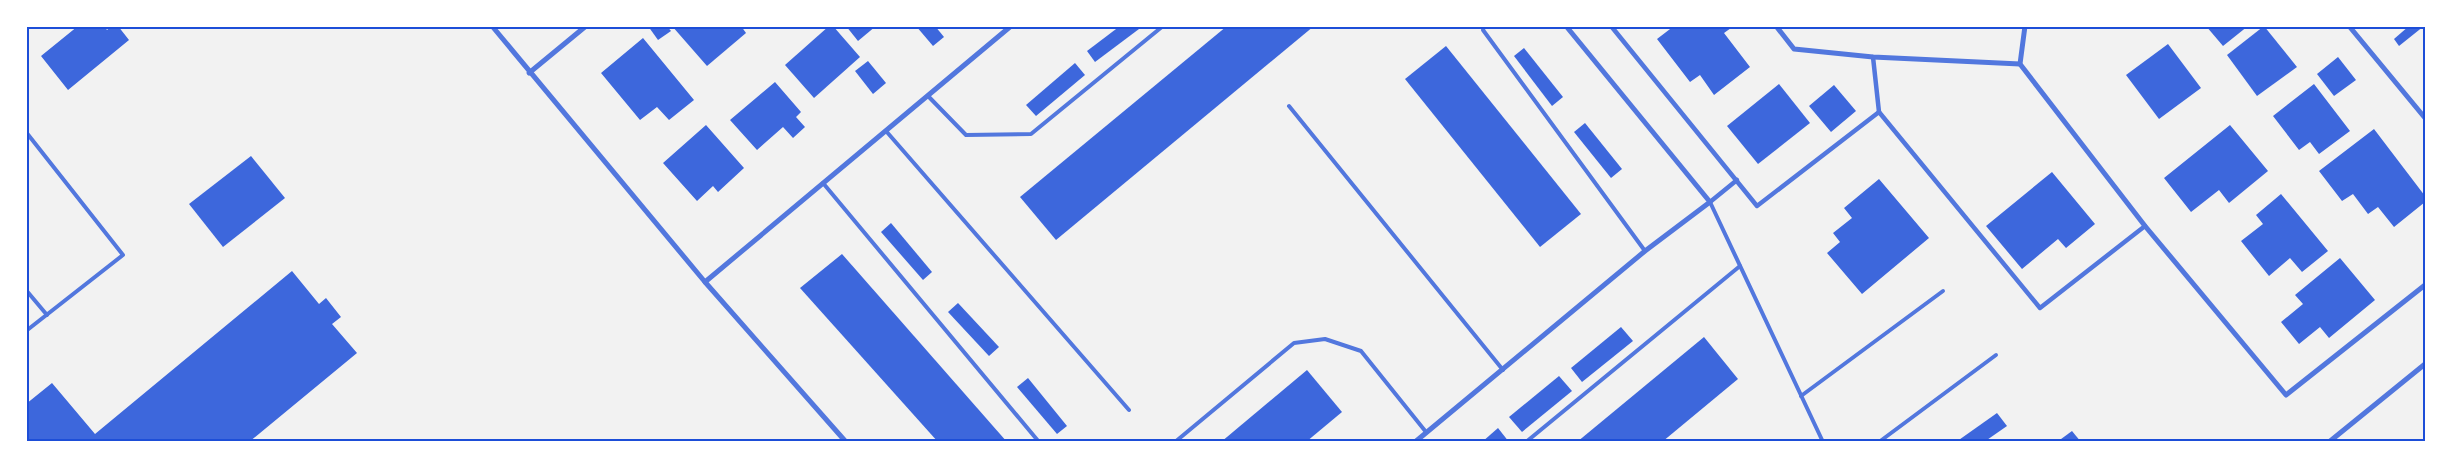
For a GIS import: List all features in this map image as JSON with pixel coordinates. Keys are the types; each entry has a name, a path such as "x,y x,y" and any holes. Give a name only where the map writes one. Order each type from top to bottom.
{"street":[{"path":"492,26 529,73 705,282 846,442"},
{"path":"529,73 586,26"},
{"path":"705,282 1012,26"},
{"path":"1566,26 1710,202"},
{"path":"1611,26 1757,206 1878,112"},
{"path":"1776,26 1794,50 1873,57 2020,64"},
{"path":"2025,26 2020,64 2145,226 2286,395 2425,285"},
{"path":"2349,26 2425,118"},
{"path":"1873,57 1878,112 2040,308 2145,226"},
{"path":"1415,442 1645,251 1737,180"},
{"path":"2329,442 2425,364"}],"lane":[{"path":"928,96 966,135 1031,134 1163,26"},
{"path":"1484,26 1482,30 1645,251"},
{"path":"1289,106 1503,370"},
{"path":"886,131 1129,410"},
{"path":"26,132 123,255 26,331"},
{"path":"823,183 1039,442"},
{"path":"1710,202 1822,442"},
{"path":"1526,442 1740,266"},
{"path":"26,290 47,315"},
{"path":"1801,396 1943,292"},
{"path":"1175,442 1294,343 1324,339 1361,351 1426,432"},
{"path":"1879,442 1996,355"}],"building":[{"path":"78,26 104,26 107,30 112,26 118,26 129,40 68,90 41,56"},
{"path":"648,26 667,26 671,31 658,40"},
{"path":"672,26 741,26 746,33 707,66"},
{"path":"829,26 833,26 860,57 814,98 785,65"},
{"path":"846,26 876,26 858,41"},
{"path":"916,26 935,26 944,37 933,46"},
{"path":"1120,26 1143,26 1095,62 1087,51"},
{"path":"1227,26 1314,26 1056,240 1020,197"},
{"path":"1674,26 1730,26 1731,28 1724,33 1750,67 1714,95 1700,75 1690,82 1657,39"},
{"path":"2206,26 2248,26 2223,46"},
{"path":"2264,26 2297,67 2257,96 2227,55"},
{"path":"2409,26 2424,26 2399,46 2394,39"},
{"path":"643,38 694,100 669,120 657,107 640,120 601,73"},
{"path":"2168,44 2201,88 2159,119 2126,75"},
{"path":"1446,46 1581,214 1540,247 1405,79"},
{"path":"1524,48 1563,97 1552,106 1514,56"},
{"path":"2338,57 2356,80 2334,96 2317,74"},
{"path":"868,61 886,83 873,94 855,71"},
{"path":"1075,63 1085,75 1036,116 1026,105"},
{"path":"775,82 801,112 796,117 805,127 793,138 783,127 757,150 730,120"},
{"path":"1779,84 1810,123 1758,164 1727,126"},
{"path":"2314,84 2350,131 2319,154 2310,142 2299,150 2273,116"},
{"path":"1834,85 1856,111 1831,132 1809,106"},
{"path":"1585,123 1622,169 1611,178 1574,132"},
{"path":"706,125 744,168 718,192 713,186 697,201 663,163"},
{"path":"2230,125 2268,171 2229,203 2219,190 2191,212 2164,178"},
{"path":"2374,129 2425,196 2425,202 2394,227 2378,207 2368,214 2353,194 2342,201 2319,171"},
{"path":"251,156 285,198 223,247 189,204"},
{"path":"2052,172 2095,224 2066,248 2058,239 2022,269 1986,226"},
{"path":"1879,179 1929,238 1862,294 1827,253 1840,242 1833,233 1852,218 1844,208"},
{"path":"2281,194 2328,251 2302,272 2290,258 2269,276 2241,241 2263,224 2256,215"},
{"path":"891,223 932,272 923,280 881,232"},
{"path":"842,254 1007,442 938,442 800,288"},
{"path":"2340,258 2375,300 2329,338 2320,327 2299,344 2281,322 2303,304 2295,295"},
{"path":"292,271 319,304 326,298 341,317 332,324 357,353 249,442 26,442 26,404 52,383 95,434"},
{"path":"958,303 999,347 989,356 948,312"},
{"path":"1621,327 1633,341 1582,382 1571,368"},
{"path":"1704,337 1738,379 1662,442 1577,442"},
{"path":"1307,370 1342,412 1306,442 1221,442"},
{"path":"1559,376 1572,391 1522,432 1509,417"},
{"path":"1028,378 1067,426 1057,434 1017,387"},
{"path":"1997,413 2007,426 1984,442 1956,442"},
{"path":"1498,428 1509,442 1482,442"},
{"path":"2072,431 2081,442 2057,442"}]}
